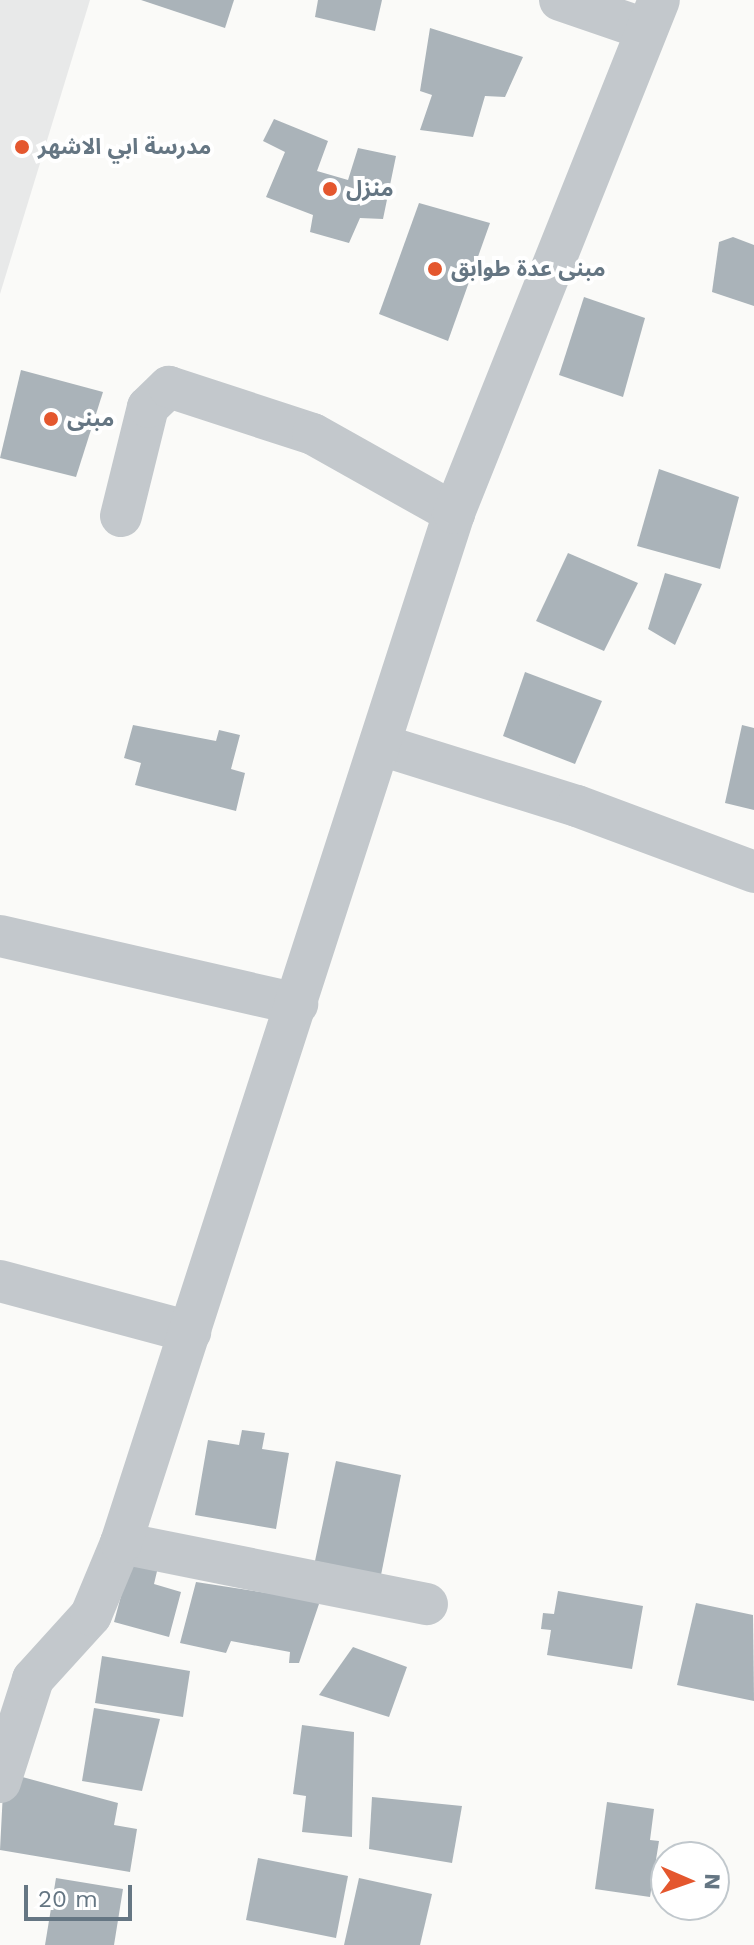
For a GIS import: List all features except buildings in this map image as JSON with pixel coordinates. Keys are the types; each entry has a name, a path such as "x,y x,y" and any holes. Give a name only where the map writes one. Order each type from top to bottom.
{"street":[{"path":"0,1782 17,1676 91,1615 121,1543 454,513 650,14 560,0"},
{"path":"121,516 148,407 169,387 313,434 454,513"},
{"path":"381,745 754,872"},
{"path":"0,936 297,1004"},
{"path":"0,1281 190,1332"},
{"path":"121,1543 427,1604"}],"shaded area":[{"name":"مدرسة ابي الاشهر","path":"0,0 90,0 0,294"}],"place":[{"name":"مدرسة ابي الاشهر","path":"22,147"},
{"name":"منزل","path":"330,189"},
{"name":"مبنى عدة طوابق","path":"435,269"},
{"name":"مبنى","path":"51,419"}]}
